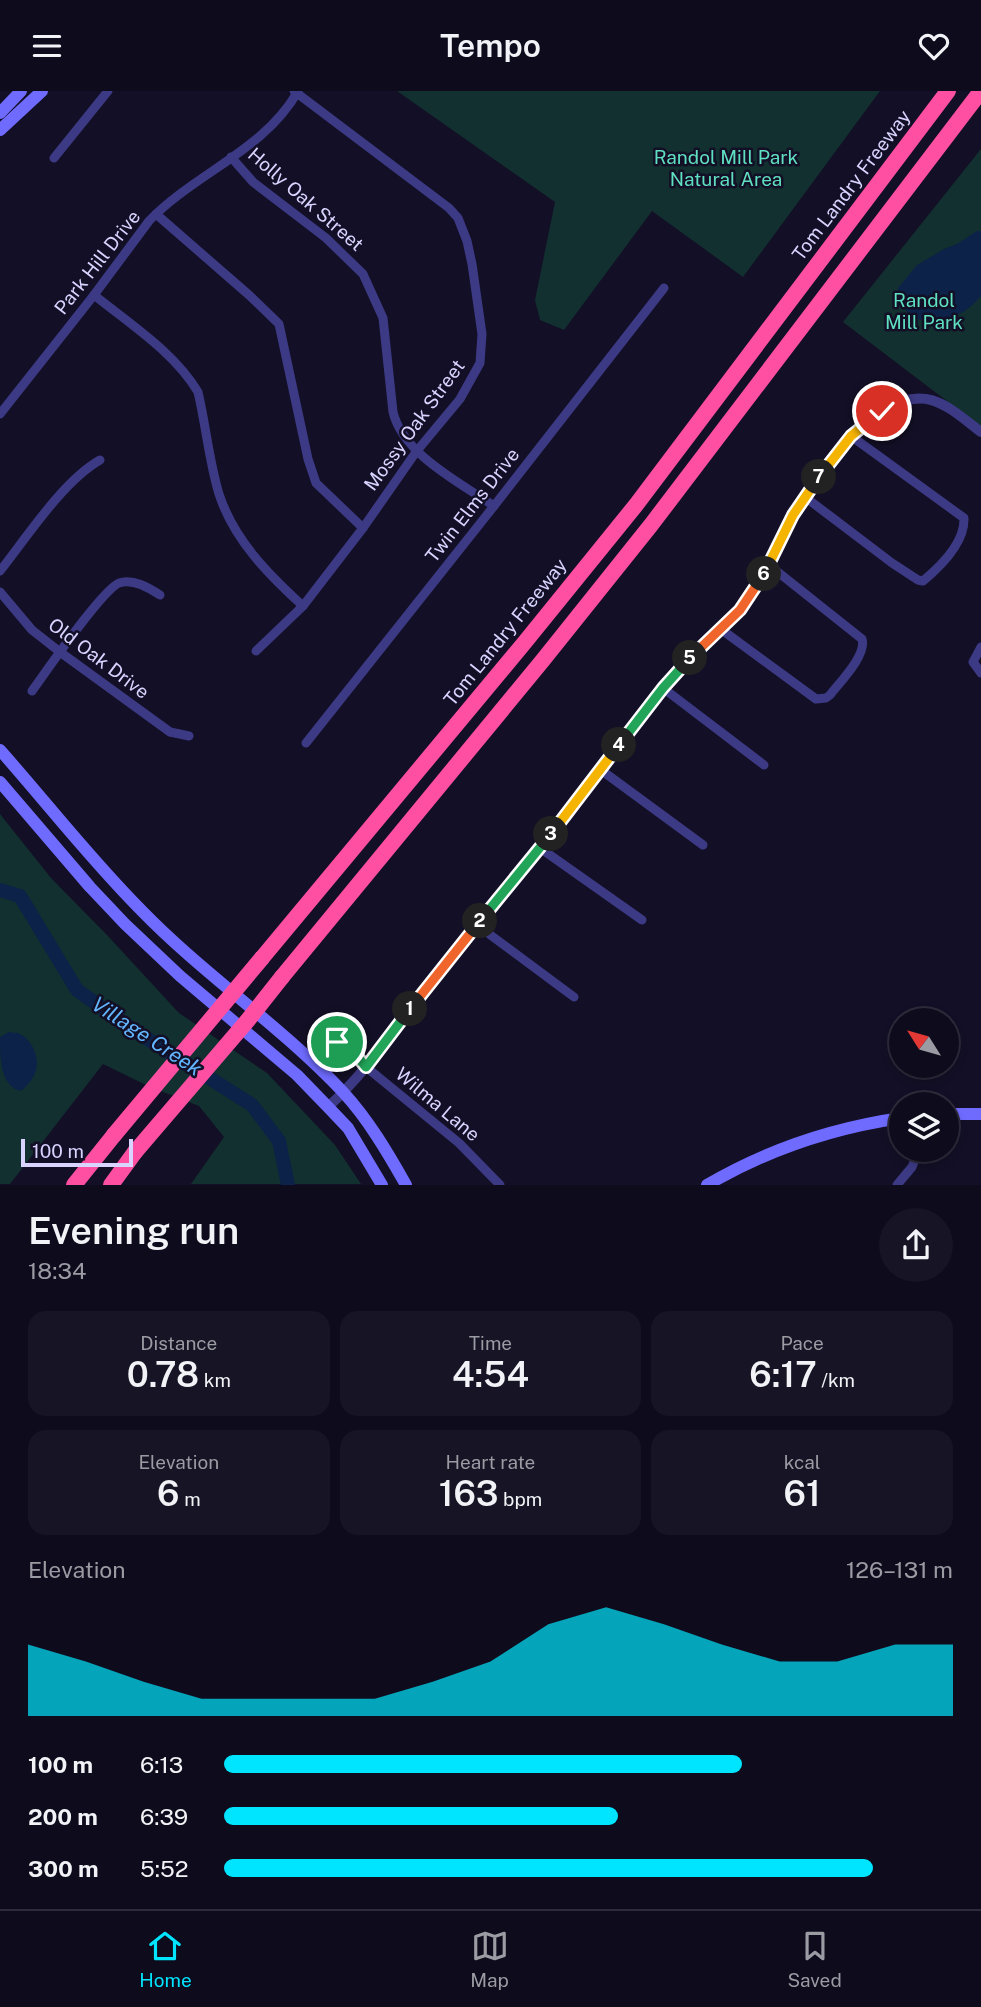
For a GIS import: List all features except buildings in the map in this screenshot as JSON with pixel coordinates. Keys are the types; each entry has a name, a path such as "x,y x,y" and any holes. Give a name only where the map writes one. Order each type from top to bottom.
{"highway":[{"name":"Tom Landry Freeway","path":"74,1185 525,642 627,515 947,91"},
{"path":"111,1185 135,1152 248,1020 643,535 981,91"}],"main road":[{"path":"0,113 21,91"},
{"path":"0,130 42,91"},
{"path":"0,750 141,911 344,1093 406,1185"},
{"path":"0,782 90,887 125,923 180,976 297,1076 348,1128 382,1185"},
{"path":"959,1114 981,1114"},
{"path":"707,1185 736,1168 789,1145 836,1131 889,1120"}],"street":[{"path":"54,158 108,91"},
{"name":"Park Hill Drive","path":"0,414 156,214 267,130 285,112 296,92"},
{"name":"Mossy Oak Street","path":"256,651 303,605 363,528 416,452 460,399 480,363 482,334 467,241 458,218 449,208 296,92"},
{"name":"Holly Oak Street","path":"231,157 254,182 326,239 363,274 383,318 395,421 404,437 416,452 494,506"},
{"path":"156,214 279,324 308,459 316,483 363,528"},
{"name":"Twin Elms Drive","path":"306,743 664,288"},
{"path":"94,295 165,352 189,378 198,392 218,491 233,527 253,556 303,605"},
{"path":"328,1107 366,1067 663,688 747,600 805,497 851,436 869,420 893,405 930,398 947,406 981,432"},
{"path":"805,497 892,563 923,582 946,558 960,538 964,529 964,518 851,436"},
{"path":"0,571 65,489 89,466 100,460"},
{"path":"722,629 811,697 821,699 830,695 861,654 864,644 862,639 769,565"},
{"path":"32,691 103,598 119,583 134,582 160,595"},
{"name":"Old Oak Drive","path":"0,592 32,630 60,652 170,732 189,736"},
{"path":"981,647 974,662 981,673"},
{"path":"663,688 764,765"},
{"path":"601,770 703,845"},
{"path":"540,848 642,920"},
{"path":"477,925 574,996"},
{"name":"Wilma Lane","path":"315,1033 346,1047 366,1067 459,1143 500,1185"},
{"path":"897,1185 914,1162"}],"green space":[{"name":"Randol Mill Park Natural Area","path":"397,91 880,91 743,277 652,211 564,330 540,320 535,300 555,202"},
{"name":"Randol Mill Park","path":"981,149 981,427 843,322"},
{"path":"0,814 51,878 179,1013 267,1073 335,1145 361,1184 191,1184 224,1137 199,1106 148,1086 103,1064 10,1184 0,1184"}],"water":[{"path":"981,231 981,296 971,306 932,325 914,317 897,303 898,288 917,265"},
{"path":"9,1032 19,1033 25,1038 32,1046 37,1059 34,1076 21,1091 9,1084 3,1070 0,1037"}],"waterway":[{"name":"Village Creek","path":"0,890 20,896 77,990 135,1031 252,1105 279,1141 288,1185"}],"route":[{"path":"337,1042 356,1055 366,1067 663,688 740,610 762,579 793,515 828,464 851,436 882,411"}]}
